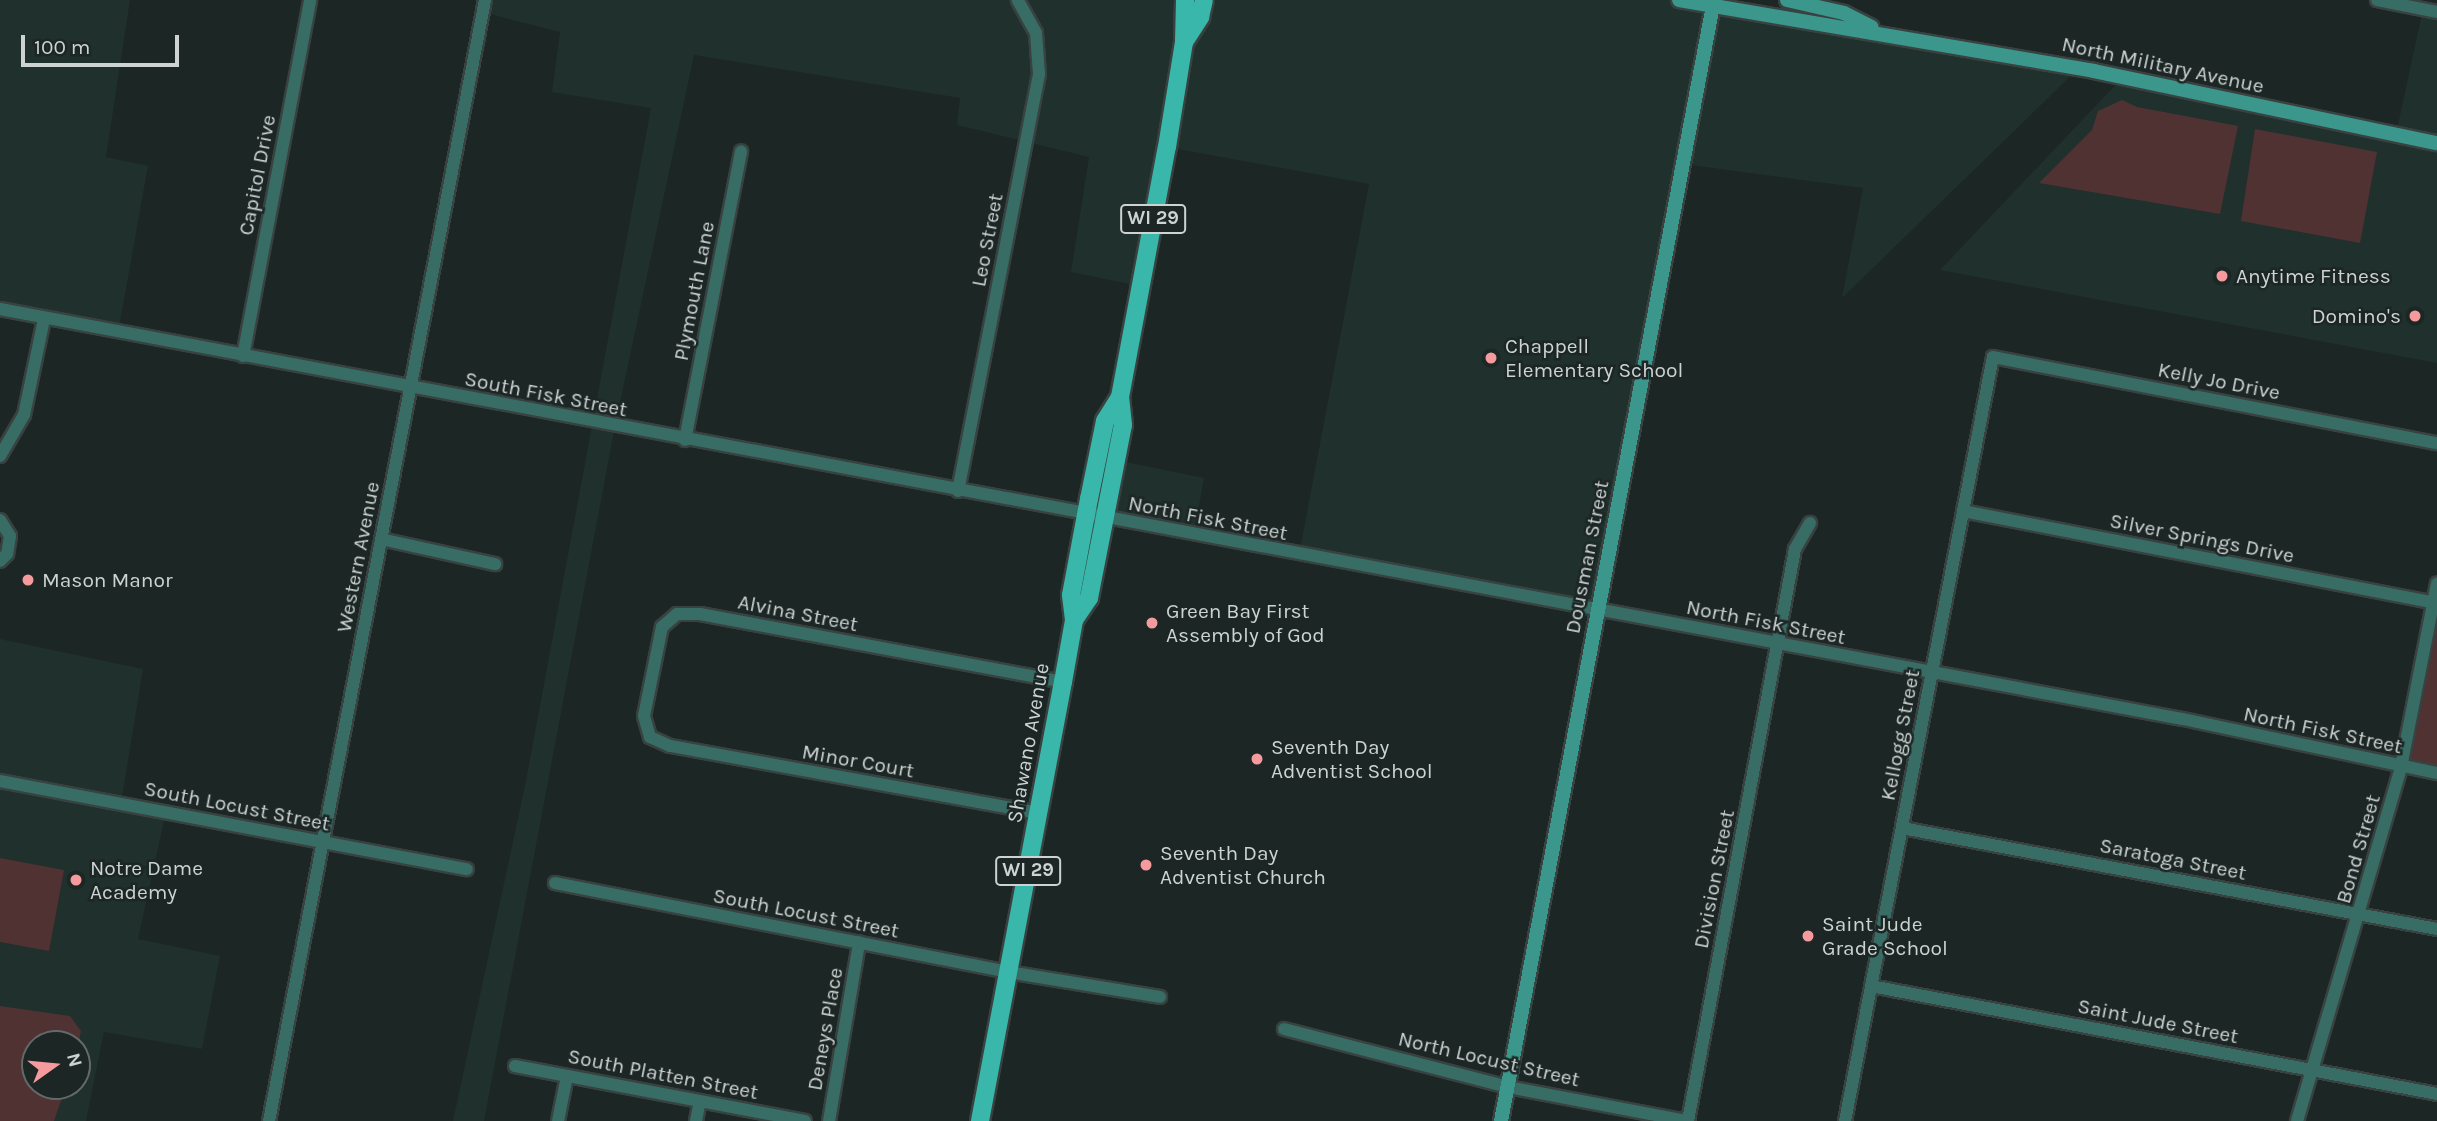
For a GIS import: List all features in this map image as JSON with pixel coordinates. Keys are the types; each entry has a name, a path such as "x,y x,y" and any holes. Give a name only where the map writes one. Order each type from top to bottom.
{"main road":[{"name":"Shawano Avenue","path":"1074,620 1089,598 1123,425 1119,397 1184,42 1185,0"},
{"name":"Shawano Avenue","path":"1184,42 1200,17 1204,0"},
{"name":"Shawano Avenue","path":"980,1121 1074,620 1071,595 1086,514 1105,421 1119,397"}],"street":[{"name":"Capitol Drive","path":"243,356 310,0"},
{"name":"Western Avenue","path":"269,1121 485,0"},
{"name":"Leo Street","path":"958,491 1039,74 1036,33 1018,0"},
{"name":"North Military Avenue","path":"1679,0 1714,3 1880,31 2437,144"},
{"name":"North Military Avenue","path":"1787,0 1844,13 1880,31"},
{"path":"2377,0 2437,12"},
{"name":"Dousman Street","path":"1501,1121 1714,3"},
{"name":"Plymouth Lane","path":"685,439 741,151"},
{"name":"South Fisk Street","path":"0,309 1086,514"},
{"path":"0,456 24,415 44,319"},
{"name":"Kelly Jo Drive","path":"1993,357 2437,443"},
{"name":"Kellogg Street","path":"1845,1121 1993,357"},
{"name":"Silver Springs Drive","path":"1963,511 2433,603"},
{"name":"North Fisk Street","path":"1086,514 2183,719 2401,768 2437,773"},
{"path":"0,520 10,536 7,554 0,561"},
{"name":"Division Street","path":"1687,1121 1795,550 1810,523"},
{"path":"381,539 495,564"},
{"name":"Bond Street","path":"2297,1121 2401,768 2437,584"},
{"name":"Alvina Street","path":"670,746 650,737 644,716 662,627 677,614 700,614 1063,682"},
{"name":"Minor Court","path":"670,746 1039,813"},
{"name":"South Locust Street","path":"0,781 467,869"},
{"name":"Saratoga Street","path":"1902,828 2437,929"},
{"name":"South Locust Street","path":"555,883 1009,972"},
{"name":"Deneys Place","path":"829,1121 859,943"},
{"path":"1009,972 1160,997"},
{"name":"Saint Jude Street","path":"1871,986 2437,1094"},
{"name":"North Locust Street","path":"1284,1028 1508,1087 1687,1121"},
{"name":"South Platten Street","path":"515,1066 805,1121"},
{"path":"558,1121 567,1076"},
{"path":"696,1121 700,1101"}],"shaded area":[{"path":"0,0 130,0 106,157 148,166 118,333 0,309"},
{"path":"485,0 1679,0 2079,68 1842,298 1863,188 1683,164 1599,611 1299,555 1369,184 1167,147 1140,286 1071,272 1089,157 957,125 960,98 694,55 615,426 484,1121 453,1121 526,781 651,108 552,92 560,32 482,12"},
{"path":"2423,9 2437,12 2437,363 1940,270 2123,77 2396,134"},
{"path":"2122,100 2137,107 2238,126 2220,214 2039,183 2092,130 2098,111"},
{"path":"2255,129 2377,152 2360,243 2241,221"},
{"path":"1116,460 1204,478 1194,535 1104,518"},
{"path":"2437,587 2437,773 2401,767"},
{"name":"Notre Dame Academy","path":"0,639 143,669 121,803 166,812 138,939 220,956 202,1049 104,1032 91,1096 91,1030 21,1030 21,1100 90,1100 86,1121 0,1121"},
{"path":"0,858 64,870 49,951 0,942"},
{"path":"0,1006 70,1016 80,1030 21,1030 21,1100 61,1100 54,1121 0,1121"}],"place":[{"name":"Anytime Fitness","path":"2222,276"},
{"name":"Domino's","path":"2415,316"},
{"name":"Chappell Elementary School","path":"1491,358"},
{"name":"Mason Manor","path":"28,580"},
{"name":"Green Bay First Assembly of God","path":"1152,623"},
{"name":"Seventh Day Adventist School","path":"1257,759"},
{"name":"Seventh Day Adventist Church","path":"1146,865"},
{"name":"Notre Dame Academy","path":"76,880"},
{"name":"Saint Jude Grade School","path":"1808,936"}]}
